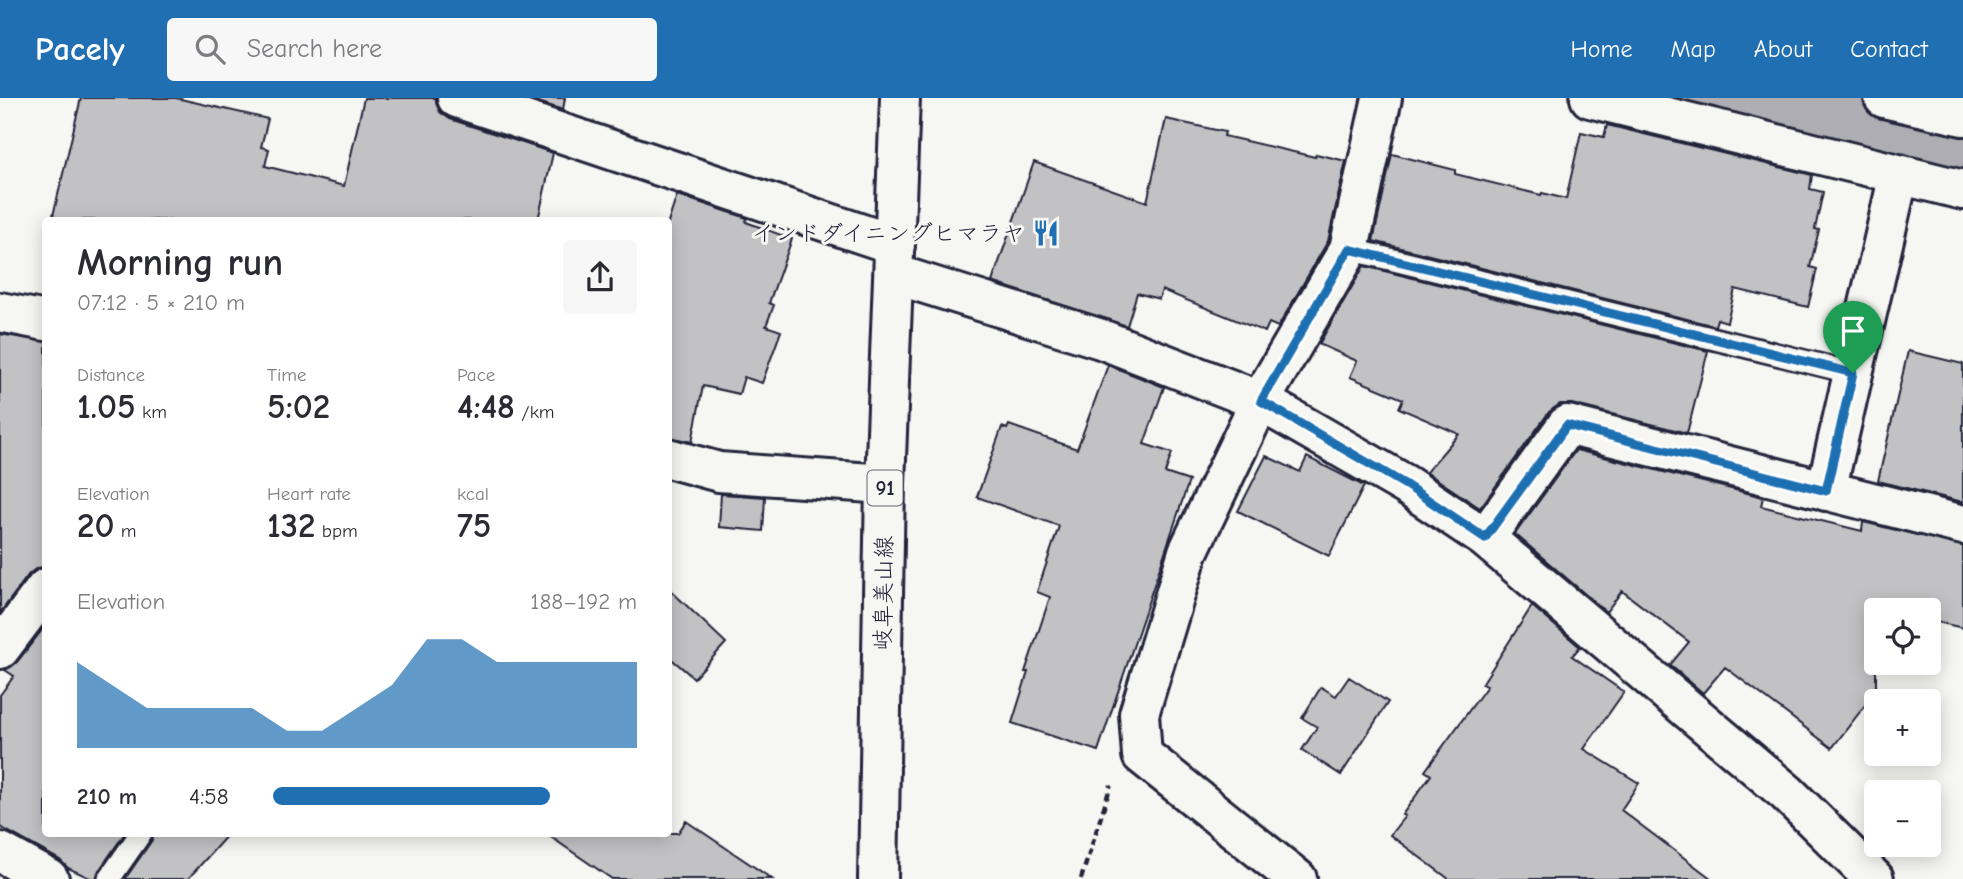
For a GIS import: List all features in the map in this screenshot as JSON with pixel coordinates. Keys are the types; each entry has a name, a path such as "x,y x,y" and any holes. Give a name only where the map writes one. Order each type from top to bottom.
{"street":[{"path":"457,98 895,260 1261,401 1406,485 1485,538 1787,793 1874,879"},
{"name":"岐阜美山線","path":"878,879 885,484 900,98"},
{"path":"1297,879 1142,755 1139,714 1188,552 1261,401 1349,249 1382,98"},
{"path":"1590,98 1963,190"},
{"path":"1884,98 1945,108"},
{"path":"1826,491 1899,173"},
{"path":"0,312 42,320"},
{"path":"1485,538 1567,425 1963,526"},
{"path":"672,459 719,472 885,484"},
{"path":"0,649 42,594"},
{"path":"0,852 49,879"}],"lane":[{"path":"1349,249 1853,373"},
{"path":"109,879 138,837"}],"path":[{"path":"1081,879 1116,769 1142,755"}],"building":[{"path":"81,98 176,98 268,119 261,147 269,149 265,166 344,186 364,98 436,98 440,112 450,119 553,153 539,217 53,217"},
{"path":"526,98 565,98 563,110"},
{"path":"1166,119 1225,132 1224,136 1315,157 1316,154 1346,161 1328,241 1278,327 1269,323 1265,332 1162,290 1159,299 1137,293 1127,326 992,282 1034,162 1147,202"},
{"path":"1607,125 1812,175 1810,189 1823,192 1815,229 1819,230 1810,267 1817,269 1808,307 1735,289 1727,322 1717,319 1715,326 1373,241 1392,154 1455,170 1455,174 1566,199 1581,132 1604,137"},
{"path":"677,195 747,218 746,222 792,239 769,303 774,305 766,326 781,331 762,383 744,377 739,394 703,386 692,442 672,438 670,217"},
{"path":"1364,266 1708,351 1687,433 1572,404 1560,404 1549,412 1480,508 1426,472 1459,434 1399,408 1403,399 1350,377 1357,361 1319,344"},
{"path":"0,334 42,341 42,567 29,574 0,613"},
{"path":"1908,351 1963,364 1963,502 1878,481"},
{"path":"1108,365 1164,387 1144,444 1172,453 1165,473 1189,481 1098,751 1012,723 1028,672 1025,672 1050,597 1037,592 1059,526 977,497 1002,427 1007,429 1009,425 1077,449"},
{"path":"1576,450 1763,497 1761,506 1862,531 1863,522 1963,546 1963,628 1941,623 1941,598 1864,598 1864,675 1876,675 1876,689 1864,689 1864,707 1832,748 1725,667 1703,693 1670,665 1689,642 1622,591 1606,612 1515,534"},
{"path":"1266,456 1300,472 1307,457 1364,486 1329,556 1238,511"},
{"path":"721,494 765,497 763,531 719,527"},
{"path":"672,592 726,643 694,678 672,659"},
{"path":"1532,606 1580,647 1572,656 1624,692 1584,749 1639,783 1621,810 1712,879 1449,879 1390,835 1431,775 1425,771 1487,686 1482,684"},
{"path":"42,630 42,837 122,837 96,879 68,868 60,860 0,827 0,695 14,676 5,670 17,662"},
{"path":"1349,677 1388,702 1341,775 1302,750 1317,727 1302,718 1321,687 1336,696"},
{"path":"686,821 772,879 612,879 551,837 672,837 672,833 678,833"},
{"path":"153,837 225,837 188,879 125,879"}],"waterway":[{"path":"1719,98 1963,157"}],"place":[{"name":"インドダイニングヒマラヤ","path":"1046,233"}],"route":[{"path":"1349,249 1853,373 1826,491 1567,425 1485,538 1406,485 1261,401 1349,249"}]}
